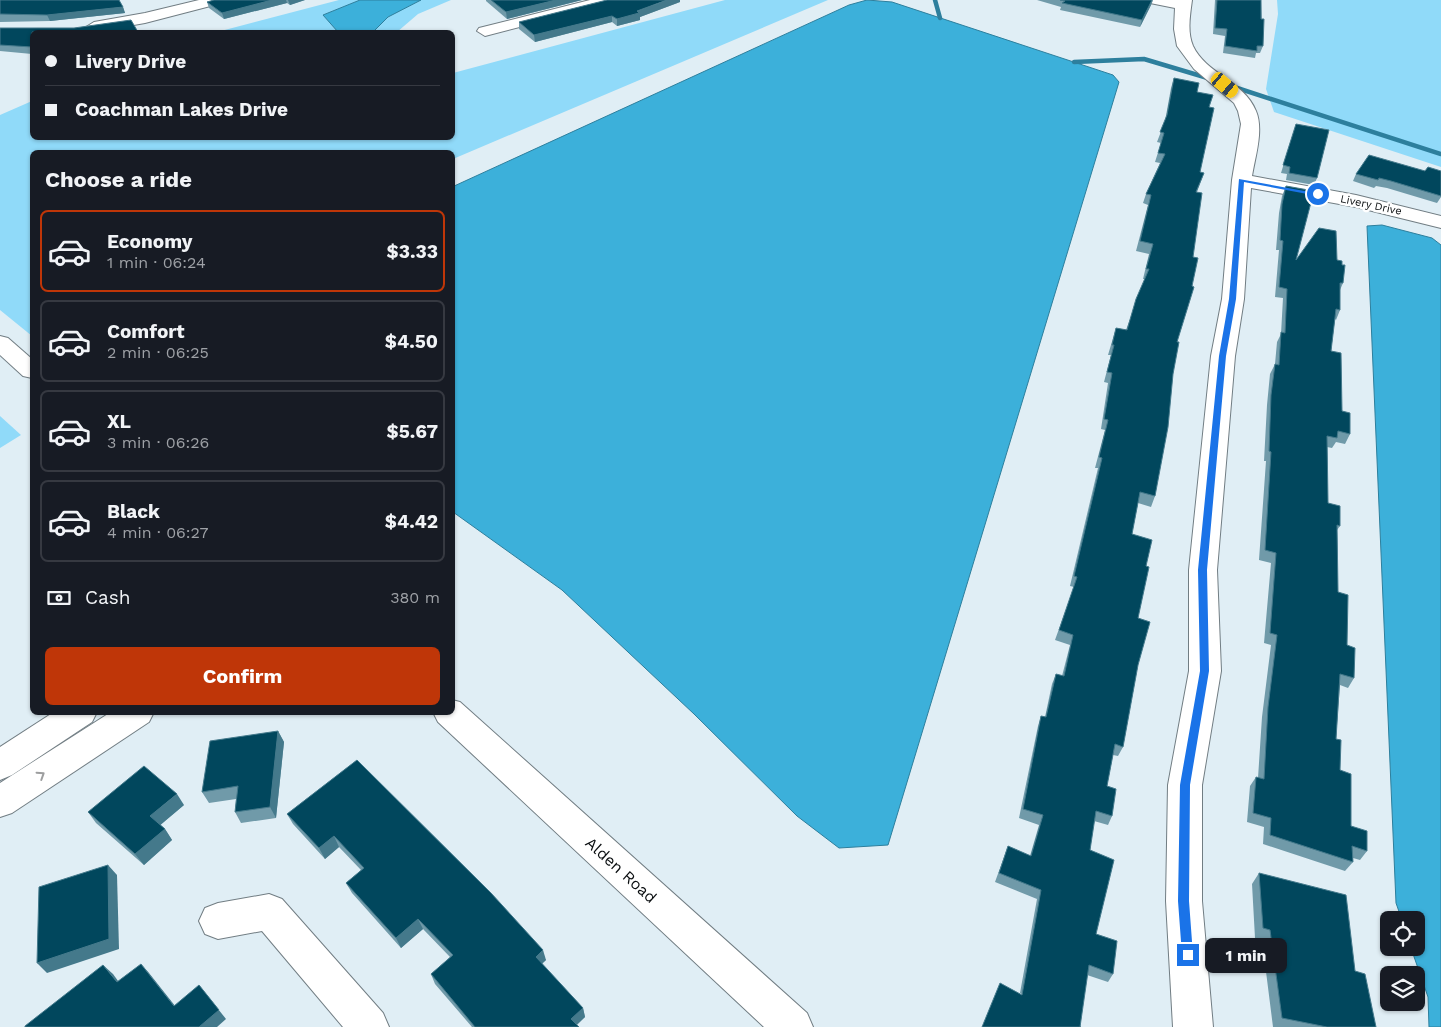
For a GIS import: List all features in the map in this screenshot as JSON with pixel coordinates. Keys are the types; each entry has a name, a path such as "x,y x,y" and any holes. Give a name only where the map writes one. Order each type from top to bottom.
{"street":[{"path":"76,29 121,23 169,5 217,0"},
{"path":"485,31 584,2 608,0"},
{"path":"1155,0 1184,2 1180,28 1185,46 1198,61 1238,96 1248,111 1250,124 1242,180 1233,299 1223,356 1203,570 1205,671 1185,785 1184,901 1193,1027"},
{"name":"Livery Drive","path":"1242,180 1356,201 1441,222"},
{"path":"0,344 30,369"},
{"path":"0,765 76,715"},
{"path":"0,802 133,715"},
{"name":"Alden Road","path":"452,715 793,1027"},
{"path":"218,921 269,912 369,1027"}],"shaded area":[{"path":"339,0 360,0 323,15 336,30 225,30"},
{"path":"360,0 421,0 388,17 375,30 336,30 323,15"},
{"path":"421,0 451,0 418,14 399,30 375,30 388,17"},
{"path":"725,0 828,0 455,158 455,150 30,150 30,334 0,310 0,115 30,102 30,140 455,140 455,72"},
{"path":"867,0 892,2 1113,75 1119,82 888,845 839,848 797,816 694,714 562,590 455,513 455,186 849,5"},
{"path":"1277,0 1441,0 1441,167 1274,112 1266,89 1278,14"},
{"path":"1382,225 1432,238 1441,245 1441,1027 1429,1027 1425,966 1417,966 1414,956 1425,956 1425,911 1399,911 1396,903 1367,226"},
{"path":"0,416 21,435 0,448"}],"building":[{"path":"0,0 119,0 123,7 47,15 0,14"},
{"path":"214,0 272,0 222,13 207,2"},
{"path":"491,0 556,0 506,12"},
{"path":"607,0 667,0 637,11 639,13 617,19 612,16 534,35 519,22"},
{"path":"1060,0 1152,0 1142,20 1062,3 1065,1"},
{"path":"1217,0 1261,0 1261,19 1264,19 1263,46 1257,46 1257,51 1225,46 1227,29 1215,28"},
{"path":"131,20 137,30 30,30 30,47 0,45 0,28 74,28"},
{"path":"1174,78 1199,83 1197,92 1213,95 1209,107 1214,108 1200,172 1204,173 1196,192 1202,193 1193,257 1198,258 1192,286 1194,287 1177,342 1179,342 1173,374 1168,427 1155,496 1140,492 1132,534 1152,540 1146,566 1149,567 1138,618 1150,622 1138,665 1123,747 1115,744 1107,786 1116,789 1112,816 1096,811 1090,850 1114,860 1096,934 1117,941 1113,974 1089,965 1080,1027 982,1027 1000,983 1022,995 1041,890 999,873 1008,846 1031,856 1043,815 1023,809 1041,716 1046,717 1056,674 1064,676 1073,635 1059,630 1077,577 1074,576 1102,458 1099,457 1108,420 1104,419 1112,373 1107,372 1114,345 1112,345 1116,328 1127,330 1136,299 1149,269 1146,269 1153,244 1140,241 1151,195 1146,194 1165,154 1158,153 1164,133 1160,132 1167,115"},
{"path":"1296,124 1329,130 1317,178 1289,173 1290,167 1283,165"},
{"path":"1369,155 1425,171 1428,167 1441,171 1441,196 1391,181 1379,178 1378,180 1356,174"},
{"path":"1286,186 1314,191 1296,260 1319,228 1336,231 1337,260 1342,261 1342,265 1345,265 1343,283 1340,283 1340,310 1336,309 1331,351 1341,353 1342,411 1350,413 1350,434 1338,431 1337,438 1327,436 1328,503 1340,506 1340,526 1337,525 1338,592 1348,595 1347,645 1355,648 1354,678 1340,674 1336,739 1341,740 1340,770 1351,774 1351,826 1367,831 1367,851 1352,846 1353,862 1270,835 1271,818 1253,813 1256,777 1264,779 1268,707 1277,635 1270,633 1276,553 1265,550 1271,452 1269,451 1271,395 1275,364 1279,365 1281,332 1285,333 1287,289 1279,287 1283,241 1280,240 1282,204"},
{"path":"278,731 270,807 235,812 238,786 202,792 210,741"},
{"path":"357,760 491,893 543,950 536,957 583,1008 571,1019 579,1027 475,1027 431,974 453,955 418,919 396,938 346,883 364,868 334,836 319,848 287,814"},
{"path":"144,766 177,794 150,816 165,829 135,854 88,812"},
{"path":"108,865 109,939 37,963 39,887"},
{"path":"1259,873 1346,895 1355,971 1365,974 1376,1027 1327,1027 1282,1018 1270,930 1263,928"},
{"path":"141,964 174,1006 199,985 219,1010 199,1027 25,1027 103,965 117,982"}],"waterway":[{"path":"935,0 940,18"},
{"path":"1074,62 1144,59 1211,79"},
{"path":"1231,86 1441,154"}],"route":[{"path":"1188,955 1184,901 1185,785 1205,671 1203,570 1223,356 1233,299 1242,180 1318,194"}]}
